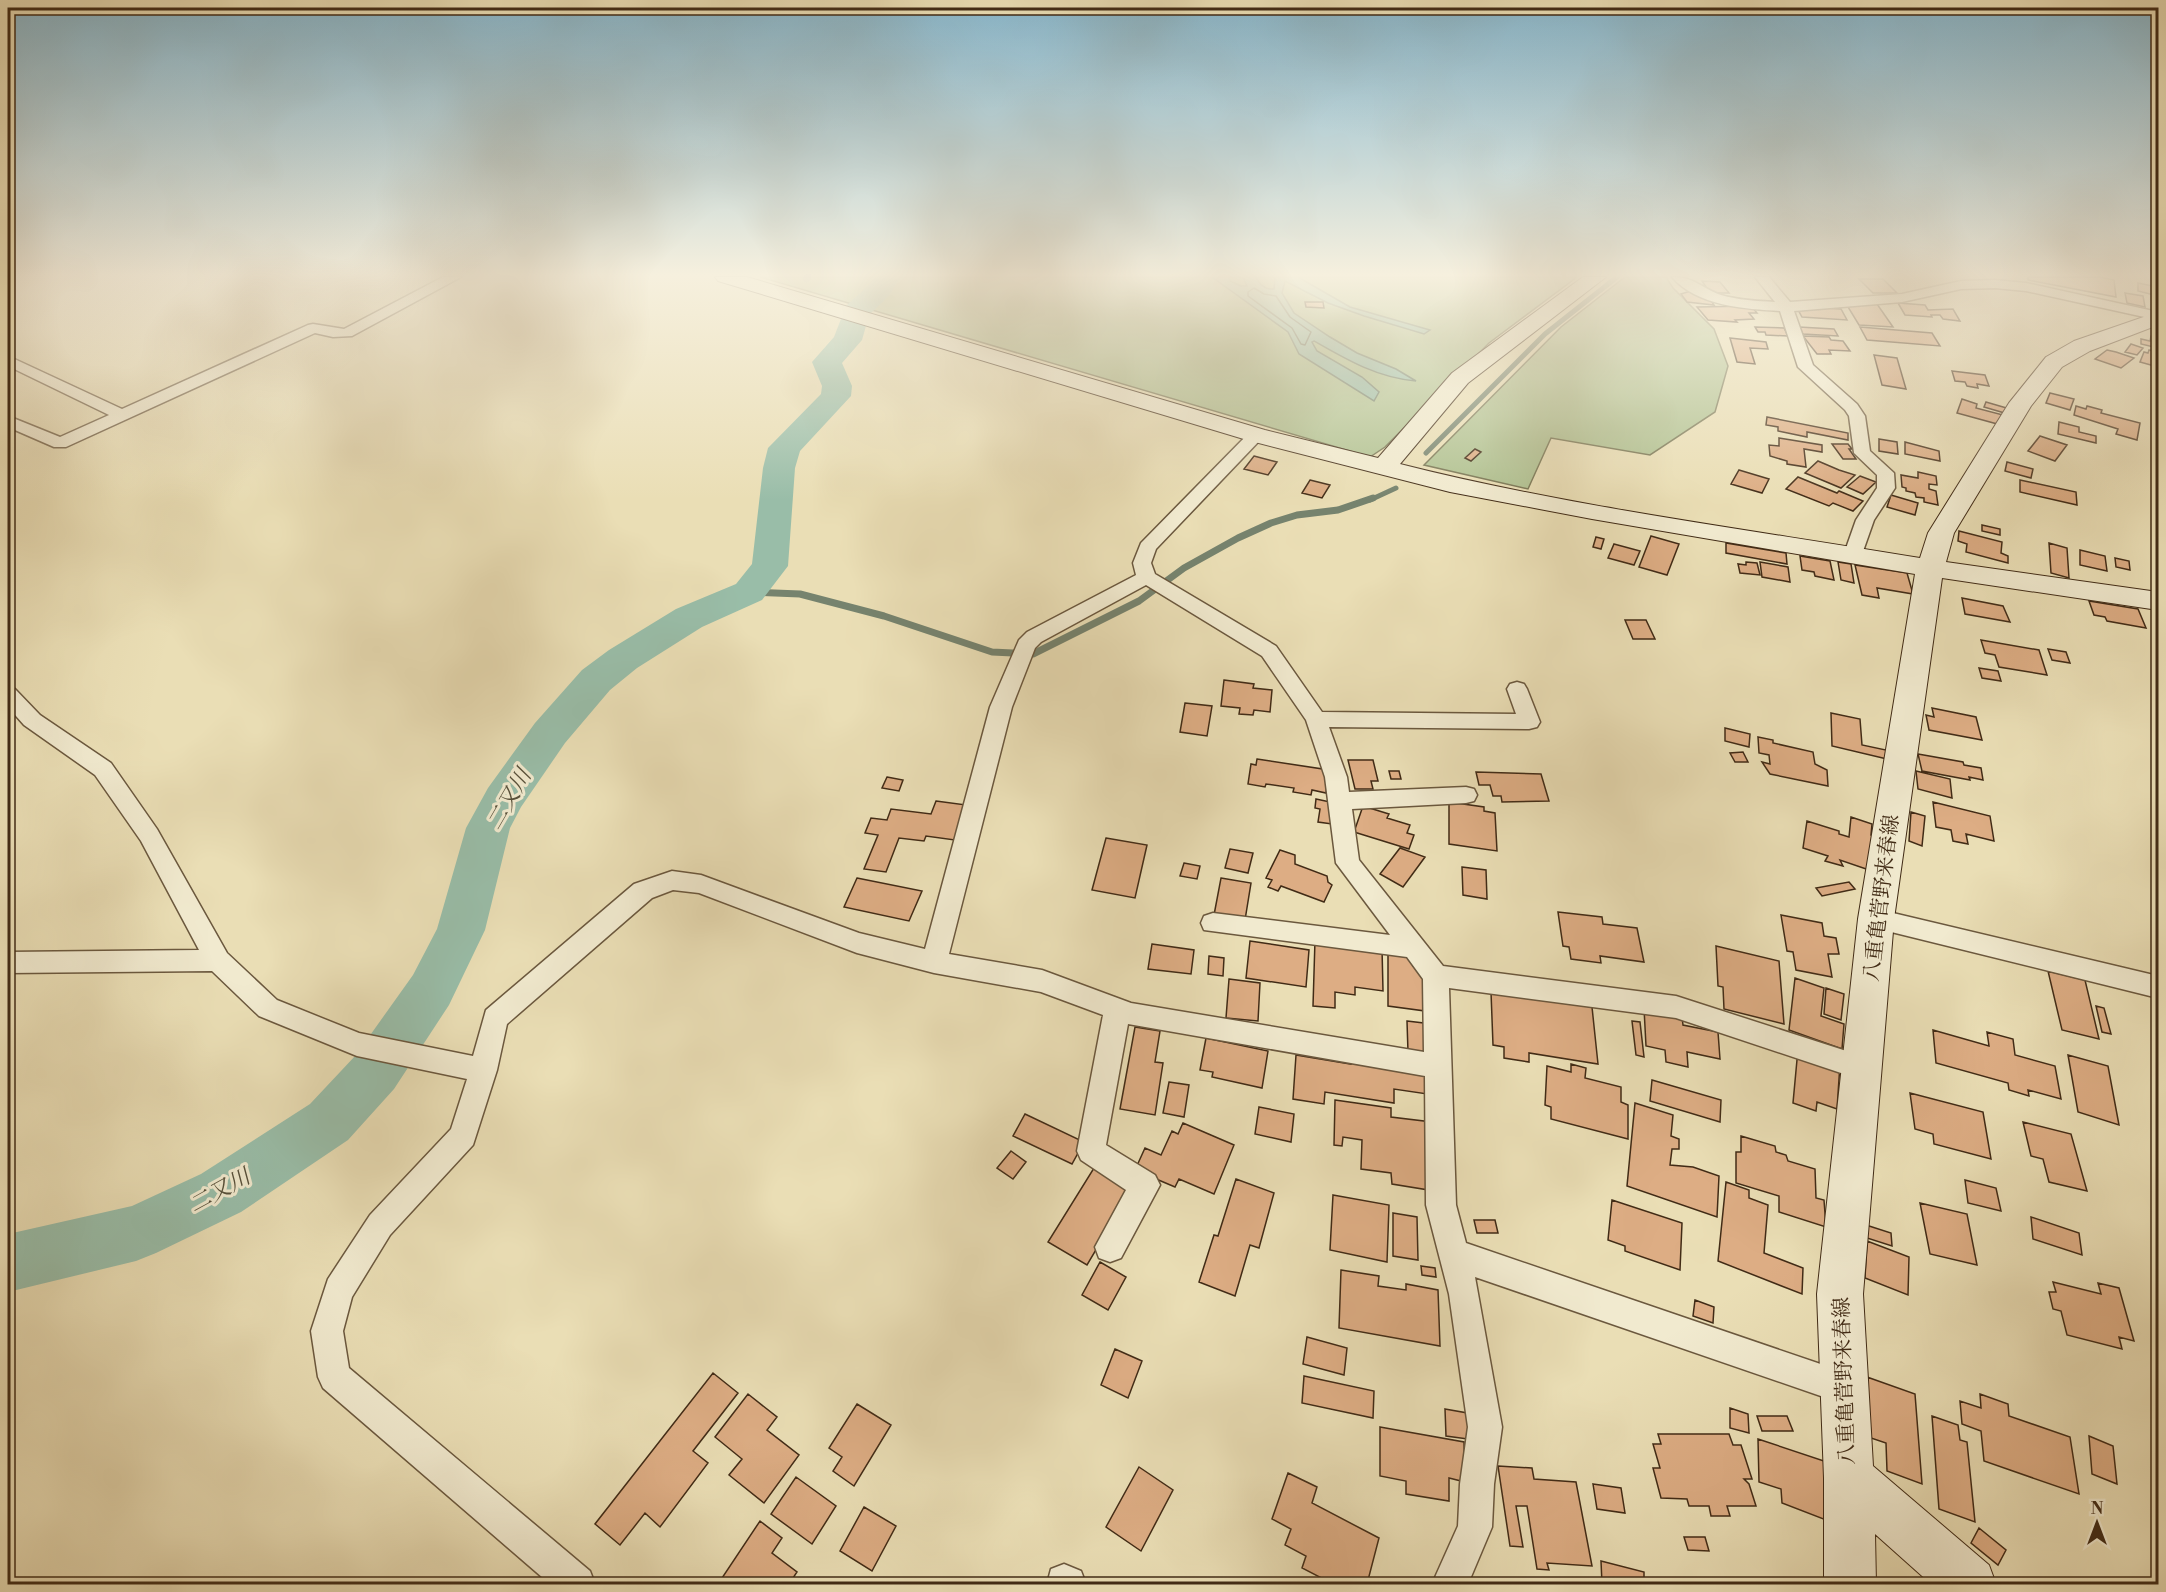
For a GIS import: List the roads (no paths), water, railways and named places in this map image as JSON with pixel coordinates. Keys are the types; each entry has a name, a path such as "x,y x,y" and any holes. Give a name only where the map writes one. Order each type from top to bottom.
{"street":[{"path":"8,421 60,443 261,351"},
{"path":"974,351 1256,435 1450,484 1592,511 1930,568 2158,601"},
{"path":"1384,467 1460,378 1496,351"},
{"path":"1801,351 1806,367 1851,407 1857,416 1862,453 1884,473 1886,488 1865,520 1852,554"},
{"name":"八重亀菅野来春線","path":"1850,1584 1849,1478 1840,1294 1876,919 1930,568 1941,532 2021,403 2054,362 2073,351"},
{"path":"8,360 120,414"},
{"path":"1256,435 1147,547 1143,563 1146,577 1269,651 1316,719 1336,777 1348,864 1436,976 1441,1205 1464,1294 1485,1427 1474,1527 1450,1584"},
{"path":"934,962 1001,707 1026,645 1034,637 1146,577"},
{"path":"1316,719 1529,722 1517,689"},
{"path":"8,694 32,720 103,769 149,834 218,960 268,1008 357,1044 483,1070"},
{"path":"1339,801 1466,795"},
{"path":"577,1584 334,1377 327,1331 339,1290 380,1225 464,1136 495,1018 643,891 672,880 701,884 857,943 934,962 1042,981 1130,1014 1438,1066"},
{"path":"1876,919 2158,987"},
{"path":"1213,923 1414,948"},
{"path":"8,963 218,960"},
{"path":"1436,976 1676,1007 1862,1068"},
{"path":"1110,1247 1145,1185 1091,1151 1117,1010"},
{"path":"1453,1254 1844,1388"},
{"path":"1849,1478 1970,1584"}],"water":[{"path":"1298,351 1318,351 1362,377 1379,392 1374,401"},
{"path":"1333,351 1354,351 1396,369 1416,381 1376,372"}],"waterway":[{"name":"二又川","path":"8,1263 136,1233 221,1193 329,1122 375,1072 431,990 461,930 488,828 503,799 550,733 596,680 623,659 689,618 749,592 770,566 779,468 784,448 836,396 837,386 827,362 837,351"},
{"path":"1426,453 1528,351"},
{"path":"1370,500 1396,488"},
{"path":"749,592 800,594 884,616 992,652 1033,654 1139,601 1184,568 1238,538 1271,523 1297,515 1338,510 1373,498"}]}
